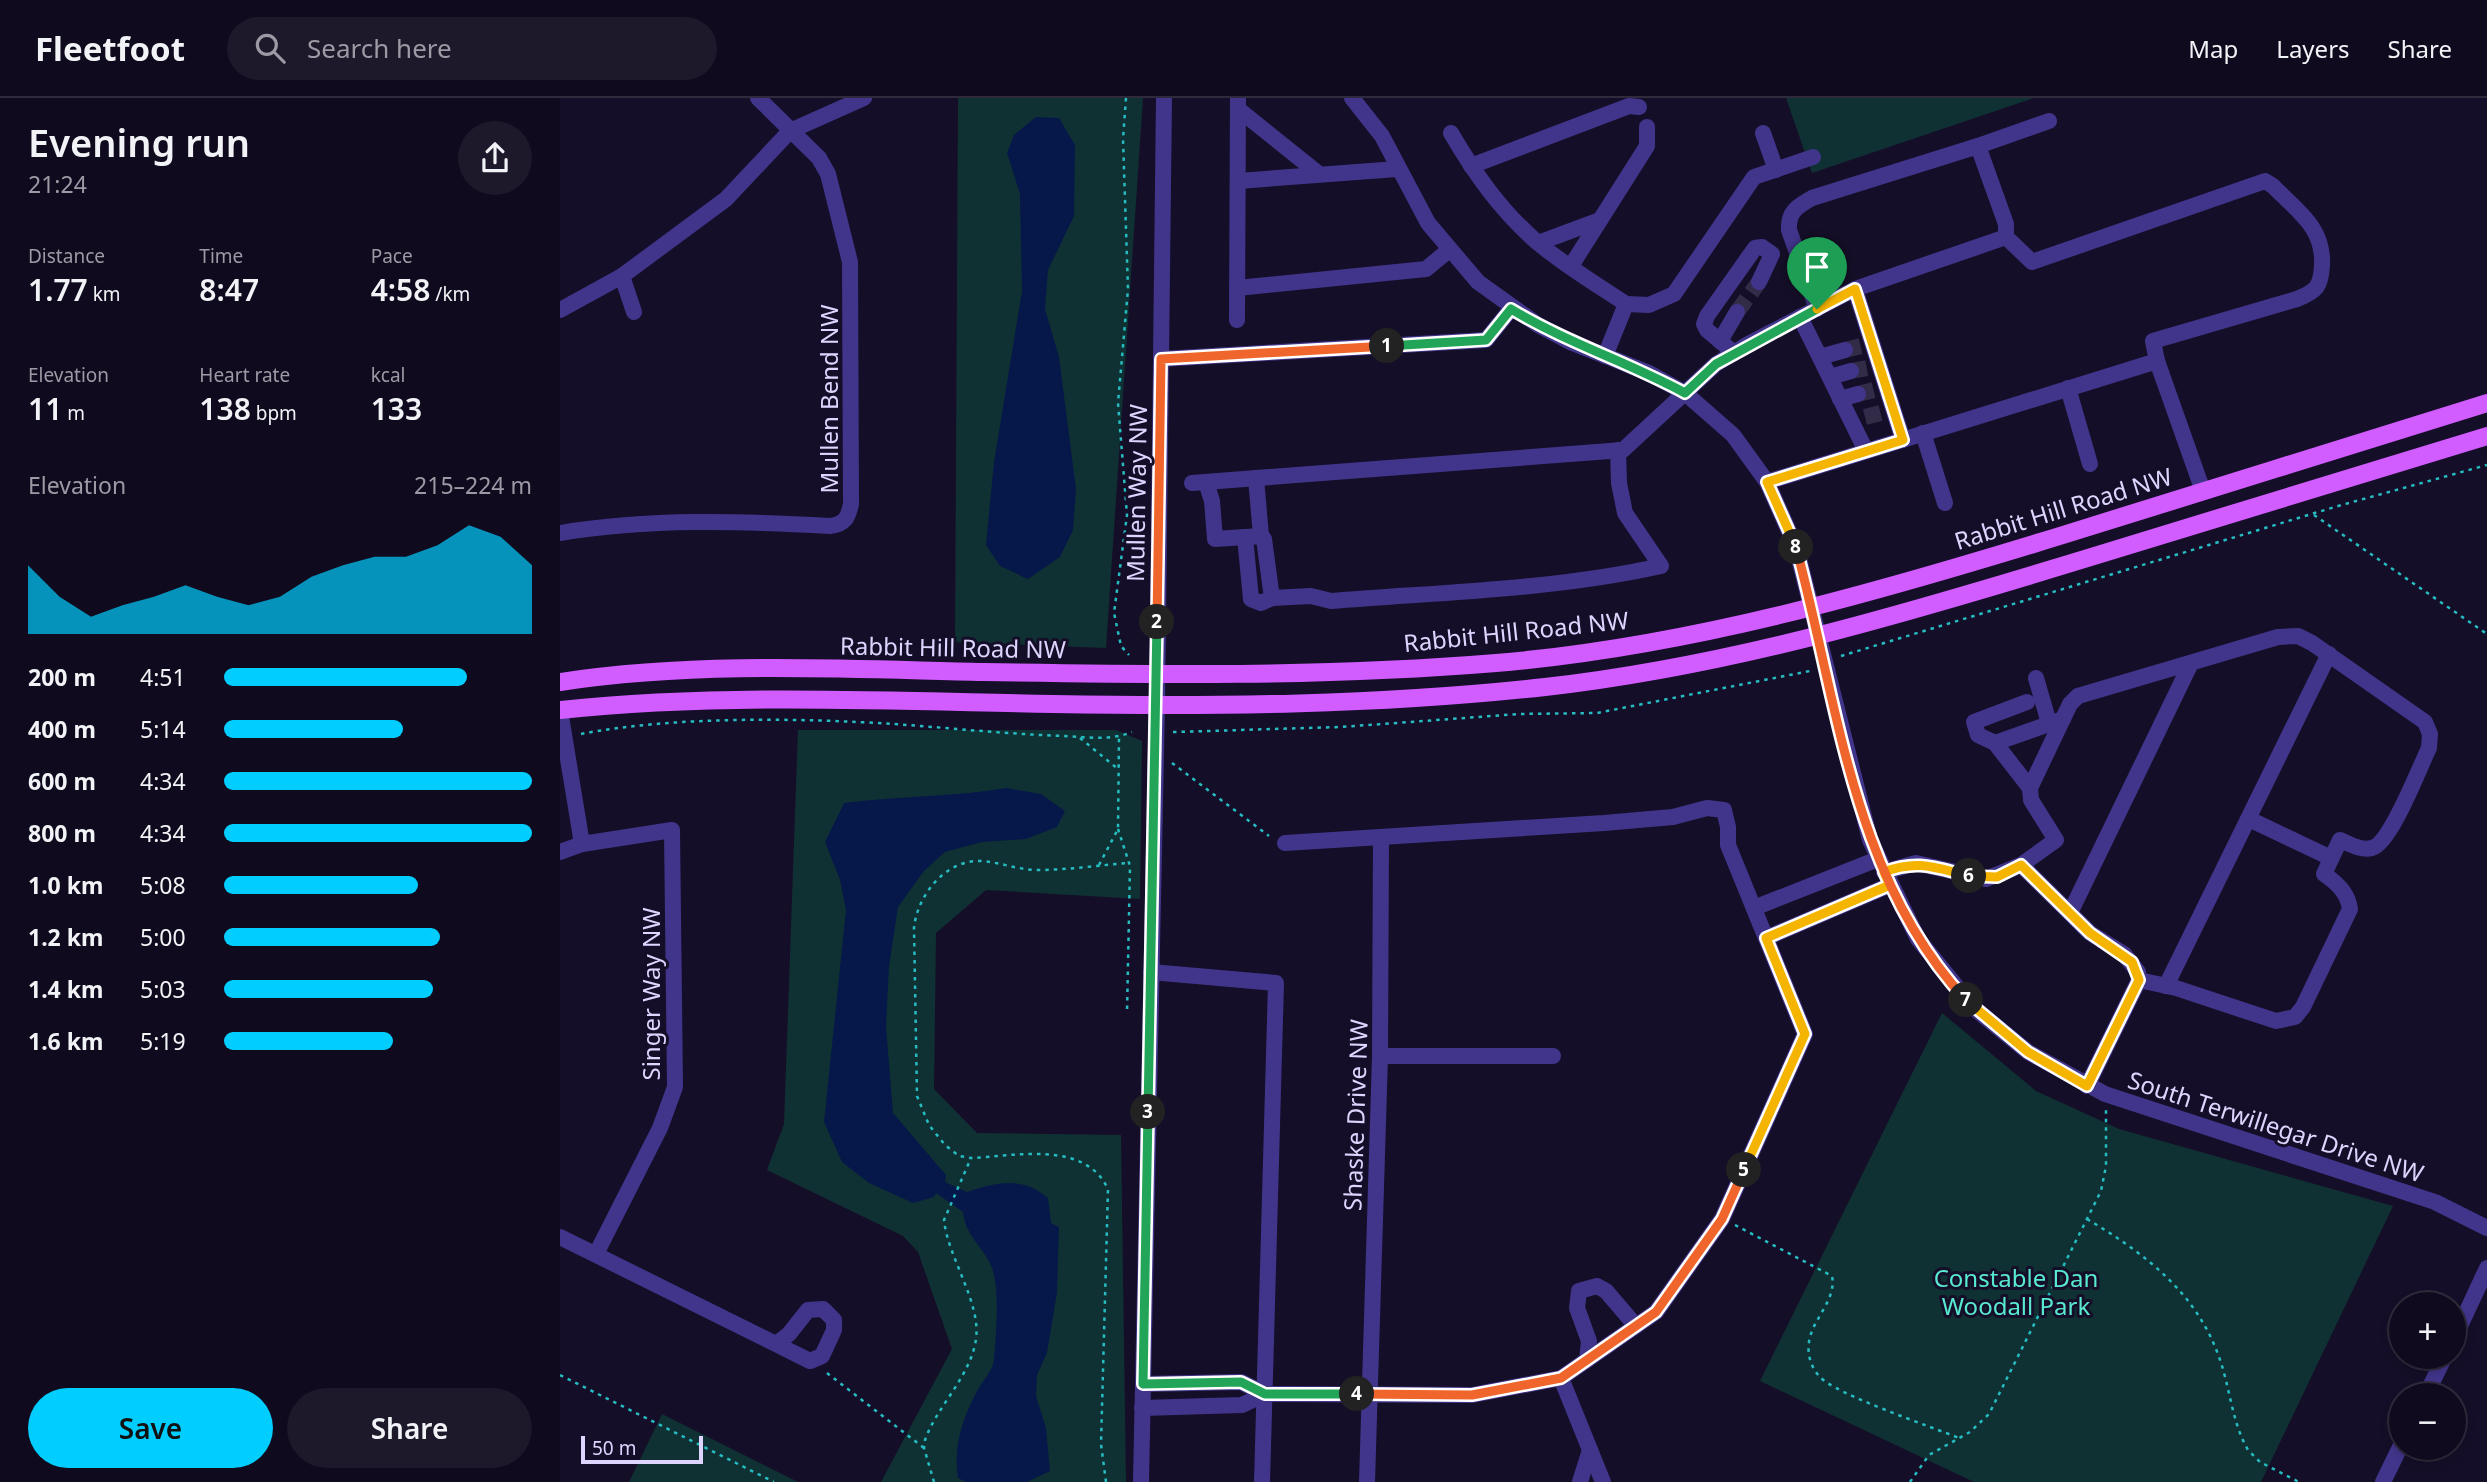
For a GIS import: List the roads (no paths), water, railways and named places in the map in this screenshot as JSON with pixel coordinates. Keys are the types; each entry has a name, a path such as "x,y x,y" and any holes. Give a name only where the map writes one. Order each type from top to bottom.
{"main road":[{"name":"Rabbit Hill Road NW","path":"560,682 636,671 716,668 1156,675 1327,674 1537,659 1610,648 1812,607 2006,552 2487,403"},
{"path":"560,710 719,698 1157,705 1329,704 1521,690 1613,678 1819,638 2487,436"}],"street":[{"path":"758,98 790,131"},
{"path":"560,310 622,276 726,199 790,131 864,98"},
{"name":"Mullen Way NW","path":"1151,972 1164,98"},
{"name":"South Terwillegar Drive NW","path":"1352,98 1373,121 1428,223 1478,282 1511,309 1570,342 1648,373 1685,393 1733,435 1767,482 1790,528 1812,607 1863,819 1884,872 1918,940 1974,1008 2028,1052 2105,1094 2435,1202 2487,1228"},
{"path":"1238,104 1319,174"},
{"path":"1237,320 1238,104"},
{"path":"1471,166 1629,106 1639,107"},
{"path":"1817,309 1789,230 1788,217 1796,207 1812,198 1979,146 2049,121"},
{"path":"1570,266 1647,146 1647,127"},
{"name":"Mullen Bend NW","path":"560,533 592,527 724,520 830,526 841,524 848,517 851,504 850,262 828,174 819,158 790,131"},
{"path":"1451,133 1471,166 1505,211 1538,243 1626,304 1649,305 1674,294 1755,177 1813,157"},
{"path":"1763,133 1776,170"},
{"path":"1979,146 2006,224 2006,237 2032,262 2265,181 2320,235 2323,248 2322,284 2314,292 2152,341 2203,491"},
{"path":"1238,181 1397,169"},
{"path":"1538,243 1600,220"},
{"path":"1253,537 1215,539 1212,501 1199,482 1623,450 1716,364 1734,353 1855,289 2006,237"},
{"path":"1734,353 1707,330 1704,324 1740,267 1755,248 1762,247 1772,254 1772,260 1759,282"},
{"path":"1237,288 1426,270 1449,250"},
{"path":"622,276 634,312"},
{"path":"1855,289 1859,346 1873,390 1873,415 1866,451"},
{"path":"1605,356 1626,304"},
{"path":"1161,359 1486,340 1511,309"},
{"path":"1720,341 1737,313"},
{"path":"1800,317 1840,399 1873,415 1903,440"},
{"path":"1820,357 1859,346"},
{"path":"1767,482 2157,361"},
{"path":"1830,377 1866,368"},
{"path":"2068,388 2090,464"},
{"path":"1840,399 1873,390"},
{"path":"1923,433 1945,503"},
{"path":"1256,478 1251,599 1261,603 1272,598 1311,596 1331,600 1543,584 1619,575 1661,566 1625,513 1619,483 1618,450"},
{"path":"2030,788 2056,721 2078,696 2289,636 2305,639 2420,717 2430,734 2429,748 2383,841 2372,848 2363,849 2340,840 2331,858 2324,874 2346,895 2349,903 2348,916 2295,1017 2283,1022 2276,1021 2139,980"},
{"path":"2166,986 2329,654"},
{"path":"2070,913 2192,663"},
{"path":"2036,678 2056,721"},
{"path":"1754,908 1916,863 1986,878 2021,865 2056,839 2032,800 2030,788 1995,743 1978,735 1974,722 2027,702"},
{"path":"560,710 582,844"},
{"path":"1995,743 2056,721"},
{"path":"1142,1408 1242,1405 1265,1394 1472,1395 1561,1378 1656,1312 1722,1219 1805,1034 1728,845 1724,810 1707,808 1673,817 1604,823 1285,843"},
{"path":"2249,819 2331,858"},
{"name":"Singer Way NW","path":"560,852 582,844 672,830 675,1087 660,1128 596,1254"},
{"name":"Shaske Drive NW","path":"1367,1482 1380,1056 1381,838"},
{"path":"2021,865 2097,938 2132,962 2139,980 2087,1086"},
{"path":"1766,938 1884,872"},
{"path":"1141,1482 1151,972 1276,983 1262,1482"},
{"path":"1380,1056 1553,1056"},
{"path":"560,1237 810,1361 822,1356 834,1330 834,1320 823,1309 808,1310 789,1334 776,1344"},
{"path":"2466,1313 2487,1268"},
{"path":"1587,1360 1588,1341 1577,1308 1579,1291 1597,1286 1606,1290 1636,1326"},
{"path":"1561,1378 1603,1482"},
{"path":"1143,1384 1241,1382 1265,1394"},
{"path":"1580,1482 1590,1450"},
{"path":"2383,1482 2394,1460"}],"water":[{"path":"1036,117 1059,118 1075,145 1074,216 1048,270 1045,309 1059,357 1076,489 1073,530 1060,557 1028,579 1000,566 986,545 994,462 1022,291 1020,194 1007,153 1014,135"},
{"path":"1006,788 1041,794 1065,811 1057,827 1026,839 982,842 945,852 924,871 898,907 889,966 886,1027 893,1113 946,1175 945,1182 967,1192 1009,1183 1029,1186 1048,1198 1051,1223 1059,1227 1057,1293 1047,1353 1037,1375 1036,1396 1046,1428 1050,1471 1027,1482 966,1482 958,1478 958,1444 967,1412 993,1363 997,1313 994,1277 989,1261 967,1228 963,1212 936,1193 934,1197 913,1203 869,1183 842,1162 824,1122 846,910 840,880 825,842 844,803"}],"tunnel":[{"path":"1737,312 1759,282"},
{"path":"1845,350 1861,346"},
{"path":"1851,371 1867,368"},
{"path":"1858,394 1874,390"},
{"path":"1865,417 1881,413"}],"park label":[{"name":"Constable Dan Woodall Park","path":"2016,1291"}]}
